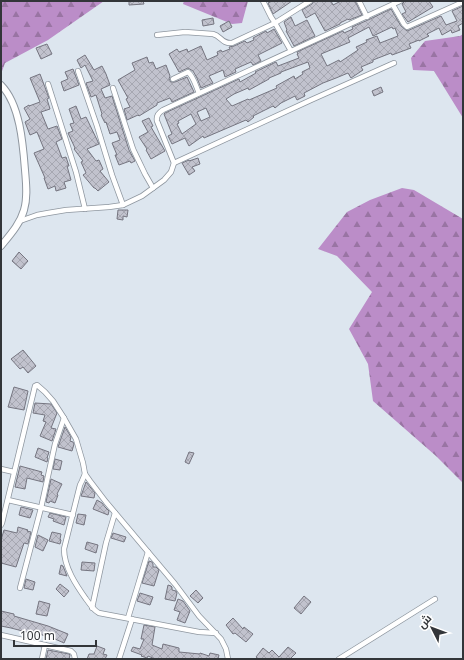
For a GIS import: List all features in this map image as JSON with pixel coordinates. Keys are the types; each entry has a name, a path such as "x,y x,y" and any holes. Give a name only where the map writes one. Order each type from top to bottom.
{"main road":[{"path":"1,85 11,101 17,116 23,144 27,192 25,208 20,221 1,246"}],"street":[{"path":"263,1 270,17 291,51"},
{"path":"157,36 185,32 213,34 224,42 232,43 275,23 310,1"},
{"path":"359,1 367,17"},
{"path":"20,221 37,214 123,205 142,196 164,180 171,172 174,163 157,121 160,112 400,1"},
{"path":"393,4 407,27 463,2"},
{"path":"174,163 394,63"},
{"path":"78,71 123,205"},
{"path":"173,79 188,72 190,73 199,93"},
{"path":"48,84 76,172 85,209"},
{"path":"113,88 133,149 153,188"},
{"path":"1,525 36,386 39,386 53,401 64,418 76,439 84,463 85,474 80,486 64,549 69,570 77,587 92,608 99,613 199,632 216,633"},
{"path":"20,588 41,508 55,444 64,418"},
{"path":"1,469 14,472"},
{"path":"85,474 199,616 221,639 225,646 228,659"},
{"path":"8,500 73,515"},
{"path":"92,608 106,544 115,513"},
{"path":"119,659 148,552"},
{"path":"339,659 435,599"},
{"path":"1,635 71,652 74,654 75,659"},
{"path":"42,659 45,645"}],"green space":[{"path":"1,1 104,1 48,40 5,63 1,74"},
{"path":"184,1 248,1 242,23 232,24 183,4"},
{"path":"463,34 463,118 434,71 413,70 411,58 425,41 460,36"},
{"path":"402,188 414,190 463,219 463,483 436,456 373,401 368,364 349,329 372,292 337,256 318,249 347,212 370,200"}],"building":[{"path":"129,1 143,1 144,4 129,5"},
{"path":"272,1 292,1 273,14 268,3"},
{"path":"314,1 331,1 333,5 341,1 355,1 362,15 349,20 348,19 325,31 315,13 306,18 302,10"},
{"path":"405,1 429,1 433,7 408,22 402,14 406,12 402,4"},
{"path":"463,6 463,23 458,26 460,30 452,33 451,30 442,35 439,28 427,34 429,36 409,44 411,48 392,55 391,53 373,60 373,62 361,67 363,70 351,78 348,73 323,83 304,93 305,96 297,100 295,96 281,103 275,108 273,106 253,116 254,117 248,122 246,120 204,138 203,136 189,146 185,138 172,144 168,136 172,134 164,114 165,113 239,79 240,82 256,73 255,72 276,62 278,66 299,58 297,52 343,31 344,33 353,29 352,27 391,9 401,26 407,31 441,16 446,25 457,21 452,11","holes":["369,27 373,36 392,27 393,29 395,28 398,36 380,43 377,36 366,40 367,42 356,47 358,50 340,62 339,60 327,66 321,54 350,42 348,38","308,62 310,68 302,72 303,74 295,79 294,76 276,86 277,88 249,100 248,99 232,106 226,99 248,88 249,90 281,72","206,108 210,117 201,121 197,112","191,114 196,124 182,134 177,124 179,123 178,121"]},
{"path":"291,17 295,26 307,20 315,36 294,46 286,31 284,22"},
{"path":"213,18 214,24 203,26 202,20"},
{"path":"229,21 232,27 223,32 220,26"},
{"path":"274,29 282,43 258,55 261,61 253,65 251,62 235,69 236,72 225,77 223,70 209,76 213,83 201,88 193,71 188,68 179,72 169,54 177,49 179,52 187,49 188,52 201,46 207,60 218,55 217,52 221,50 222,52 230,49 229,47 245,41 247,43 254,40 253,38 266,31 267,33"},
{"path":"47,44 52,54 41,59 36,48"},
{"path":"85,55 94,70 102,66 106,74 110,85 101,89 105,98 112,96 129,150 135,161 131,163 130,161 119,165 112,143 120,140 117,132 110,134 106,122 105,123 101,115 102,114 96,95 91,97 86,83 93,81 85,65 81,68 77,60"},
{"path":"147,57 149,63 153,62 156,69 166,65 171,82 187,77 194,92 172,102 170,98 157,103 157,105 139,116 138,115 127,120 124,109 130,107 126,99 128,98 118,80 135,70 132,63"},
{"path":"73,69 79,85 64,91 61,82 68,79 65,72"},
{"path":"40,74 49,98 47,99 50,109 41,112 48,129 57,126 62,139 56,142 62,158 66,157 71,180 64,182 66,188 56,191 55,186 48,189 34,153 44,149 37,132 30,135 25,122 30,119 24,108 40,102 30,78"},
{"path":"381,87 383,92 374,96 372,91"},
{"path":"76,106 81,119 86,117 99,144 87,149 96,161 99,160 103,169 100,171 109,182 98,191 83,175 86,173 81,162 83,161 74,149 75,148 68,133 73,131 70,124 74,123 69,109"},
{"path":"149,118 153,126 151,127 165,151 151,159 146,150 147,149 139,137 148,132 142,121"},
{"path":"198,158 200,164 192,167 195,171 189,175 182,163"},
{"path":"118,210 128,210 127,217 123,216 123,220 117,219"},
{"path":"19,252 28,261 21,269 12,261"},
{"path":"23,350 36,366 28,373 23,367 20,369 11,359"},
{"path":"14,387 28,391 24,410 8,407"},
{"path":"35,403 51,404 57,413 51,428 56,429 52,441 40,436 46,422 43,421 45,415 33,413"},
{"path":"65,427 71,437 70,441 74,444 72,451 58,447"},
{"path":"38,448 49,452 47,462 35,457"},
{"path":"189,452 194,453 189,464 185,462"},
{"path":"55,459 62,461 60,470 53,469"},
{"path":"20,466 42,472 41,475 44,476 43,482 27,478 25,489 15,487"},
{"path":"51,479 62,484 57,494 55,503 50,501 49,503 46,502"},
{"path":"86,482 95,493 94,498 81,496"},
{"path":"97,500 109,511 108,515 93,509"},
{"path":"21,507 33,510 30,518 19,515"},
{"path":"50,513 66,517 64,525 53,521 54,519 48,517"},
{"path":"78,514 86,515 84,525 76,523"},
{"path":"18,527 31,532 28,544 24,543 16,567 1,563 1,540 4,530 17,533"},
{"path":"52,532 61,534 60,544 49,541"},
{"path":"113,533 126,537 124,542 111,538"},
{"path":"38,535 48,540 43,551 35,547"},
{"path":"87,542 98,545 96,553 85,549"},
{"path":"149,561 152,562 153,567 156,567 159,570 154,586 142,583"},
{"path":"82,562 95,563 94,571 81,570"},
{"path":"61,565 63,566 67,576 59,574"},
{"path":"26,579 35,582 33,590 24,588"},
{"path":"60,584 69,591 64,597 56,589"},
{"path":"168,585 171,586 172,590 176,591 177,593 175,601 165,599"},
{"path":"196,590 203,598 198,603 190,596"},
{"path":"140,593 153,597 150,605 137,601"},
{"path":"304,596 311,602 301,614 294,608"},
{"path":"178,599 183,601 190,611 185,623 177,620 180,612 174,610"},
{"path":"39,601 50,604 47,616 36,614"},
{"path":"1,611 14,614 14,616 48,626 68,634 64,643 46,634 45,636 34,632 34,634 1,626"},
{"path":"233,618 243,629 244,627 253,634 246,642 235,633 233,634 226,625"},
{"path":"144,625 155,627 152,645 162,649 163,644 179,648 179,652 200,653 209,656 210,653 219,655 218,659 155,659 148,656 147,658 141,656 142,655 131,651 133,647 140,649 144,639 141,639"},
{"path":"97,646 105,649 103,654 107,655 105,659 87,659 89,654 94,654"},
{"path":"288,647 296,653 290,659 258,659 256,657 263,648 269,653 272,650 279,657"},
{"path":"48,650 69,654 69,659 46,659"}]}
